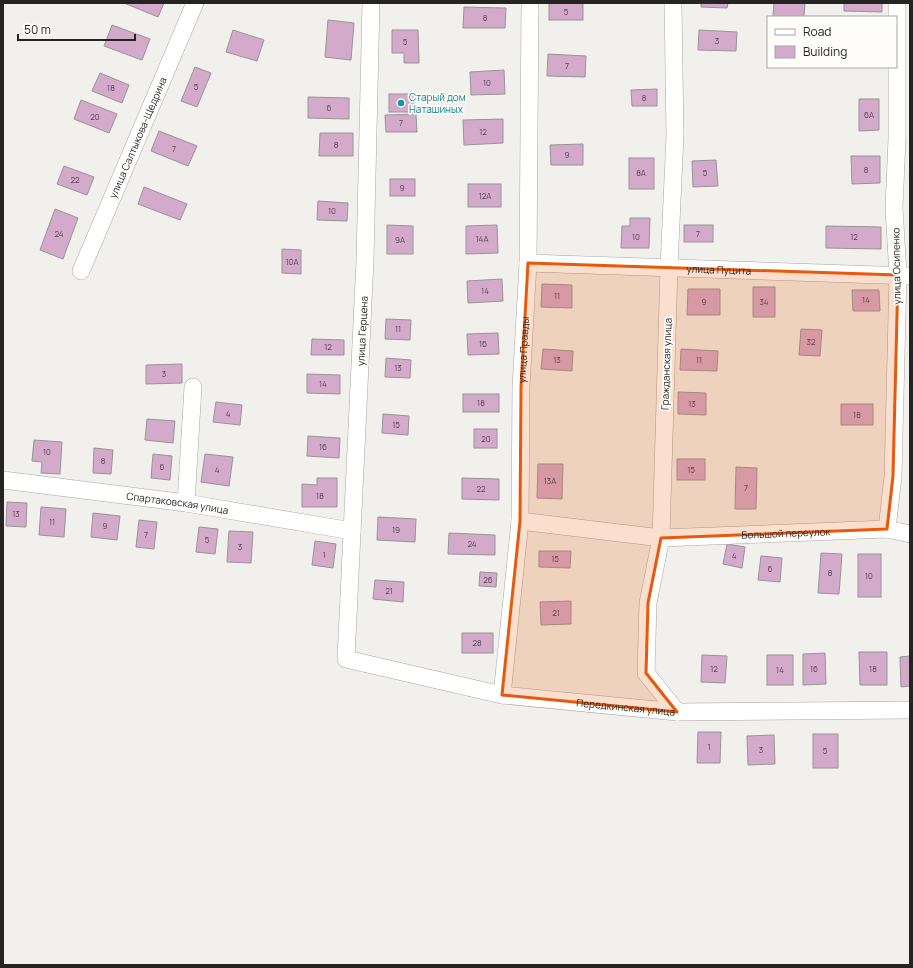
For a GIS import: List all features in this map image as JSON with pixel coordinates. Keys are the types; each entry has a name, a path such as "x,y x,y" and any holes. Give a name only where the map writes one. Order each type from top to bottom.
{"street":[{"name":"улица Салтыкова-Щедрина","path":"81,271 195,3"},
{"name":"улица Герцена","path":"346,659 366,260 371,3"},
{"name":"улица Правды","path":"502,695 520,521 521,387 528,263 530,3"},
{"name":"Гражданская улица","path":"673,3 675,135 668,268 661,538 648,603 646,674 677,712"},
{"name":"улица Осипенко","path":"887,529 893,476 904,276 894,208 897,138 897,3"},
{"name":"улица Пуцита","path":"528,263 904,276"},
{"path":"186,503 193,387"},
{"name":"Спартаковская улица","path":"3,480 186,503 352,531"},
{"name":"Большой переулок","path":"520,521 661,538 887,529 910,534"},
{"name":"Передкинская улица","path":"346,659 502,695 677,712 910,710"}],"highlighted area":[{"path":"528,263 898,275 893,476 887,529 661,538 648,603 646,673 677,712 502,695 520,521 521,387"}],"building":[{"path":"124,3 164,3 158,17"},
{"path":"549,3 583,3 583,20 549,20"},
{"path":"701,3 728,3 727,8 701,7"},
{"path":"774,3 805,3 804,16 773,16"},
{"path":"844,3 882,3 882,12 844,11"},
{"path":"464,7 506,8 505,28 463,28"},
{"path":"328,20 354,23 351,60 325,57"},
{"path":"112,25 150,39 142,60 104,46"},
{"path":"233,30 264,40 257,61 226,52"},
{"path":"392,30 418,30 419,63 404,63 404,53 392,53"},
{"path":"699,30 737,32 736,51 698,50"},
{"path":"548,54 586,56 585,77 547,76"},
{"path":"195,67 211,73 197,107 181,101"},
{"path":"504,70 505,94 471,95 470,72"},
{"path":"100,73 129,85 122,103 92,91"},
{"path":"657,89 657,106 632,106 631,90"},
{"name":"Старый дом Наташиных","path":"389,94 414,94 414,112 389,112"},
{"path":"308,97 349,98 349,119 308,118"},
{"path":"859,99 879,99 879,130 859,131"},
{"path":"81,100 117,114 109,133 74,119"},
{"path":"416,114 417,132 386,132 385,115"},
{"path":"503,119 503,143 464,145 463,120"},
{"path":"159,131 197,146 188,166 151,151"},
{"path":"320,133 353,133 353,156 319,156"},
{"path":"583,144 583,165 551,165 550,145"},
{"path":"851,156 880,156 880,183 852,184"},
{"path":"629,158 654,158 654,189 629,189"},
{"path":"716,160 718,186 693,187 692,161"},
{"path":"64,166 94,177 87,195 57,184"},
{"path":"390,179 415,179 415,196 390,196"},
{"path":"468,184 501,184 501,207 468,207"},
{"path":"144,187 187,204 180,220 138,204"},
{"path":"318,201 348,203 347,221 317,220"},
{"path":"55,209 78,218 63,259 40,250"},
{"path":"630,218 650,218 649,248 621,248 622,226 630,226"},
{"path":"387,225 413,226 413,254 387,254"},
{"path":"497,225 498,253 466,254 466,226"},
{"path":"684,225 713,225 713,242 684,242"},
{"path":"826,226 881,227 881,249 826,248"},
{"path":"282,249 301,250 301,274 282,273"},
{"path":"502,279 503,301 468,303 467,281"},
{"path":"542,284 572,285 572,308 541,307"},
{"path":"753,287 775,287 775,317 753,317"},
{"path":"688,289 720,289 720,315 687,315"},
{"path":"852,290 879,290 880,311 853,311"},
{"path":"386,319 411,320 410,340 385,339"},
{"path":"801,329 822,330 820,356 799,355"},
{"path":"498,333 499,354 468,355 467,334"},
{"path":"312,339 344,340 344,355 311,355"},
{"path":"543,349 573,351 572,371 541,369"},
{"path":"681,349 718,351 717,371 680,370"},
{"path":"386,358 411,360 410,378 385,377"},
{"path":"182,364 182,383 146,384 146,365"},
{"path":"307,374 340,375 340,394 307,393"},
{"path":"678,392 706,393 706,415 678,414"},
{"path":"463,394 499,394 499,412 463,412"},
{"path":"216,402 242,405 240,425 213,422"},
{"path":"841,404 873,404 873,425 841,425"},
{"path":"383,414 409,416 408,435 382,433"},
{"path":"147,419 175,421 173,443 145,440"},
{"path":"474,429 497,429 497,448 474,448"},
{"path":"308,436 340,438 339,458 307,456"},
{"path":"34,440 62,442 60,474 41,473 42,462 32,461"},
{"path":"94,448 113,450 111,474 93,473"},
{"path":"153,454 172,456 170,480 151,478"},
{"path":"205,454 233,457 229,486 201,482"},
{"path":"677,459 705,459 705,480 677,480"},
{"path":"538,464 563,464 562,499 537,498"},
{"path":"736,467 757,468 756,509 735,509"},
{"path":"317,478 337,478 337,507 302,507 302,484 317,485"},
{"path":"462,478 499,479 499,500 462,499"},
{"path":"7,502 27,503 26,527 6,526"},
{"path":"41,507 66,509 64,537 39,535"},
{"path":"93,513 120,516 117,540 91,537"},
{"path":"378,517 416,519 415,542 377,540"},
{"path":"139,520 157,522 154,549 136,547"},
{"path":"199,527 218,529 215,554 196,552"},
{"path":"229,531 253,532 251,563 227,562"},
{"path":"449,533 495,535 495,555 448,554"},
{"path":"315,541 336,544 333,568 312,565"},
{"path":"727,544 745,547 742,568 723,564"},
{"path":"539,551 571,551 570,568 539,567"},
{"path":"821,553 842,554 839,594 818,593"},
{"path":"858,554 881,554 881,597 858,597"},
{"path":"761,556 782,558 780,582 758,580"},
{"path":"480,572 497,573 496,587 479,586"},
{"path":"375,580 404,582 403,602 373,599"},
{"path":"571,601 571,624 541,625 540,602"},
{"path":"462,633 493,633 493,653 462,653"},
{"path":"859,652 887,652 887,685 860,685"},
{"path":"825,653 826,684 803,685 803,654"},
{"path":"702,655 727,656 725,683 701,682"},
{"path":"767,655 793,655 793,685 767,685"},
{"path":"910,656 910,686 901,687 900,657"},
{"path":"698,732 721,732 720,763 697,763"},
{"path":"813,734 838,734 838,768 813,768"},
{"path":"774,735 775,764 748,765 747,736"}],"place":[{"name":"Старый дом Наташиных","path":"401,103"}]}
